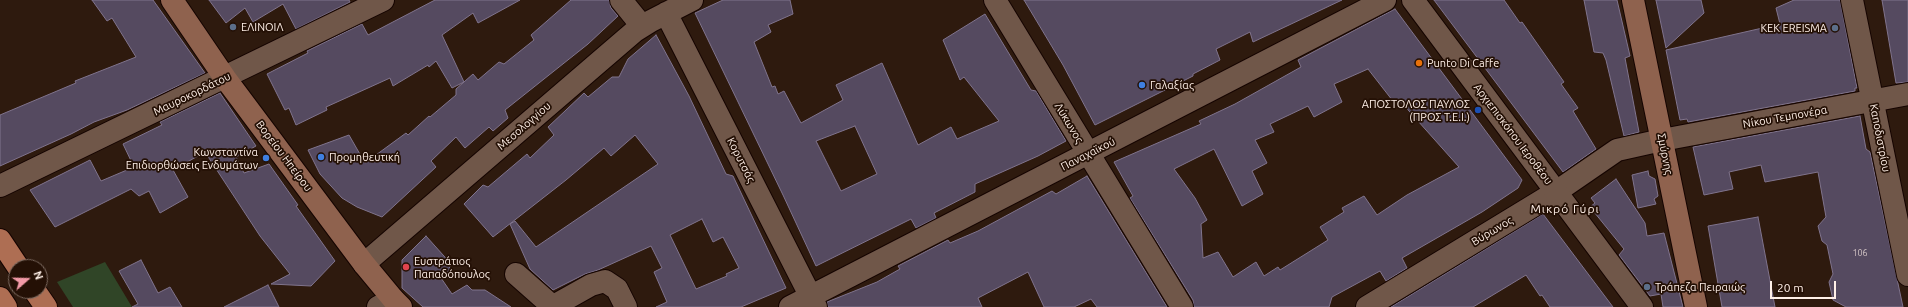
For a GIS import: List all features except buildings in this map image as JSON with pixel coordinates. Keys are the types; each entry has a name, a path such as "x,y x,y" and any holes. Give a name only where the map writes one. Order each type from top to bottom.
{"main road":[{"name":"Βορείου Ηπείρου","path":"172,0 225,78 364,264 391,304"},
{"name":"Σμύρνης","path":"1634,0 1696,307"},
{"path":"0,240 13,259"},
{"path":"0,298 6,307"}],"street":[{"name":"Μαυροκορδάτου","path":"0,186 383,0"},
{"path":"621,0 642,26"},
{"name":"Μεσολογγίου","path":"364,264 642,26 666,12 692,0"},
{"name":"Λύκωνος","path":"995,0 1182,307"},
{"name":"Παναχαϊκού","path":"790,307 814,302 1088,154 1385,0"},
{"name":"Αρχιεπισκόπου Ιεροθέου","path":"1413,0 1642,307"},
{"name":"Καποδιστρίου","path":"1852,0 1905,247 1908,275"},
{"name":"Κορυτσάς","path":"666,12 814,302"},
{"name":"Νίκου Τεμπονέρα","path":"1662,140 1908,94"},
{"name":"Βύρωνος","path":"1367,307 1556,192 1617,150 1662,140"},
{"path":"516,274 551,305 557,304 591,285 605,281 609,282 617,289 626,307"}],"green space":[{"path":"105,262 132,307 73,307 57,282"}],"place":[{"name":"ΕΛΙΝΟΙΛ","path":"233,27"},
{"name":"KEK EREISMA","path":"1835,28"},
{"name":"Punto Di Caffe","path":"1419,63"},
{"name":"Γαλαξίας","path":"1142,85"},
{"name":"ΑΠΟΣΤΟΛΟΣ ΠΑΥΛΟΣ (ΠΡΟΣ Τ.Ε.Ι.)","path":"1478,110"},
{"name":"Προμηθευτική","path":"321,157"},
{"name":"Κωνσταντίνα Επιδιορθώσεις Ενδυμάτων","path":"266,158"},
{"name":"Ευστράτιος Παπαδόπουλος","path":"406,267"},
{"name":"Τράπεζα Πειραιώς","path":"1647,287"}],"district":[{"name":"Μικρό Γύρι","path":"1565,209"}]}
